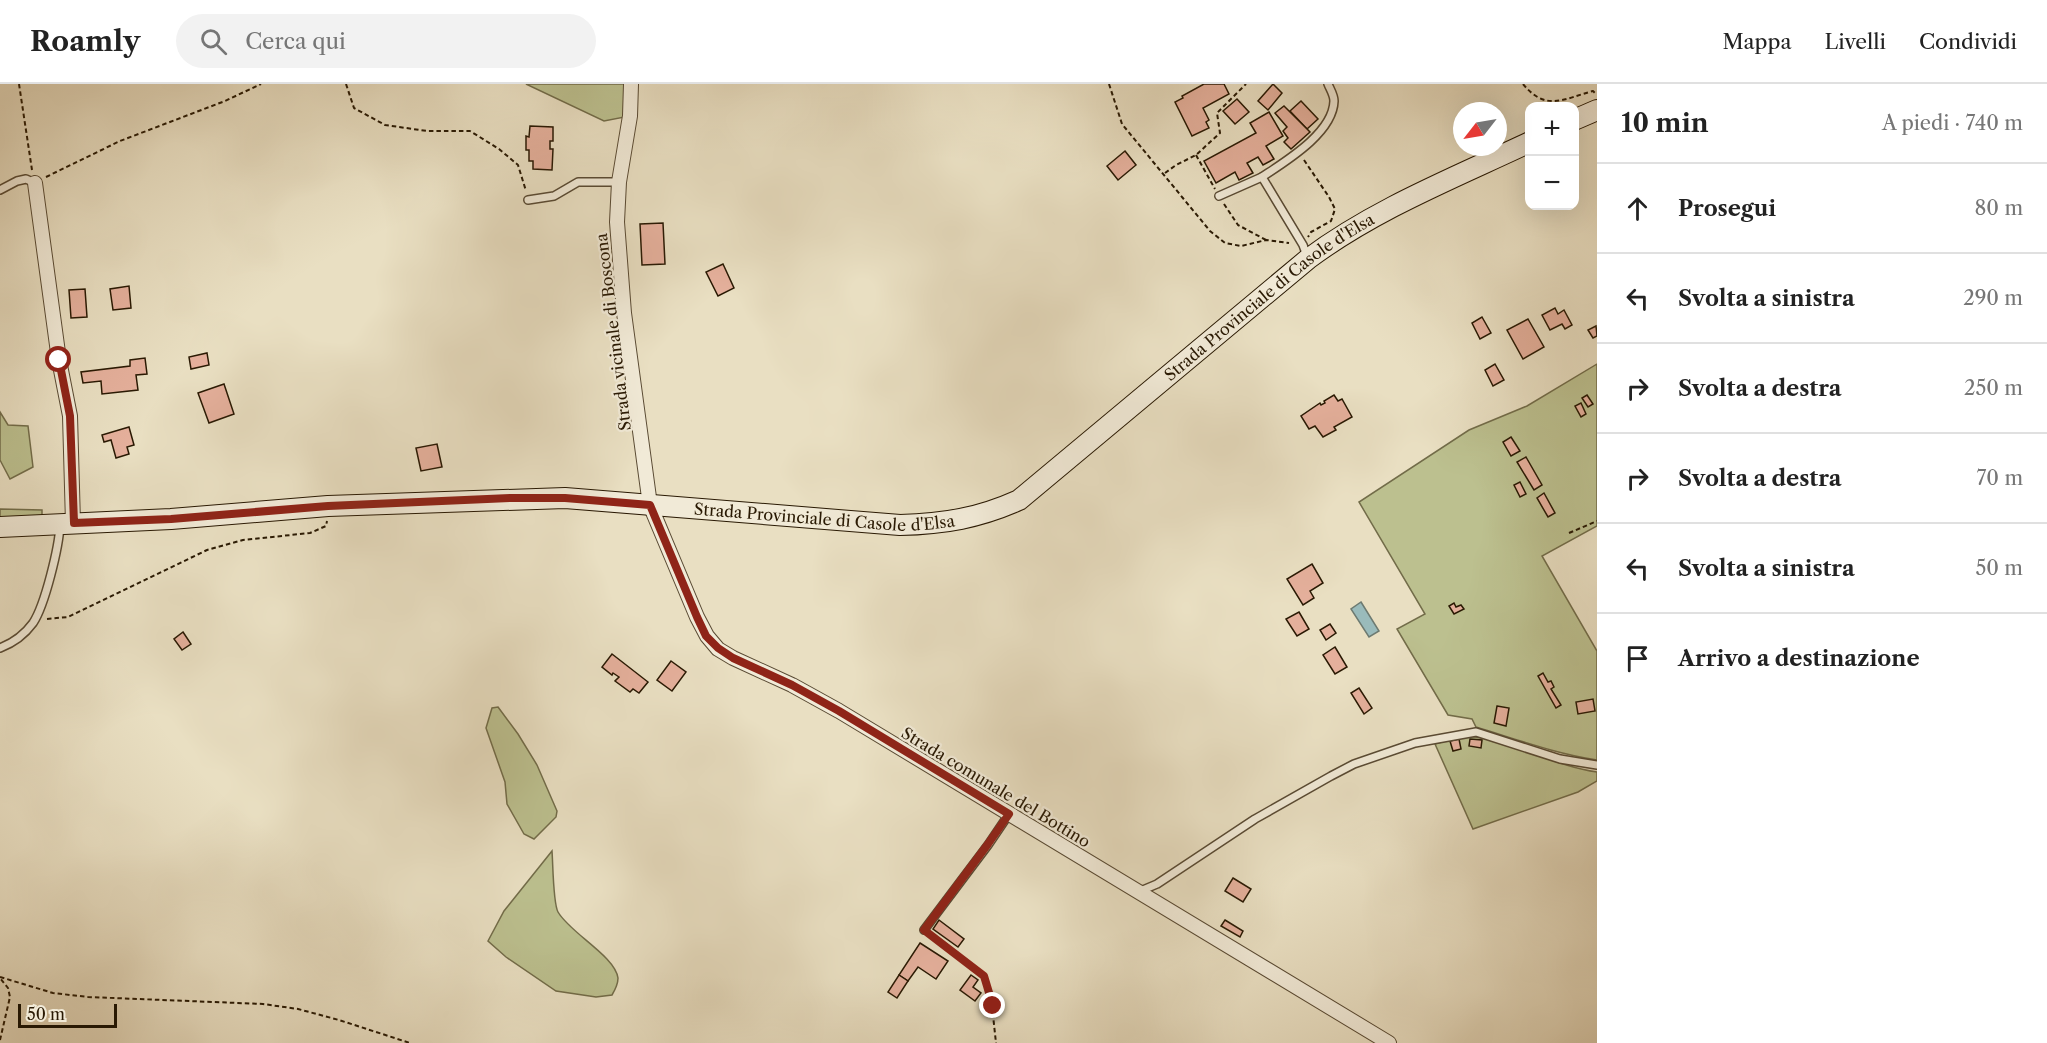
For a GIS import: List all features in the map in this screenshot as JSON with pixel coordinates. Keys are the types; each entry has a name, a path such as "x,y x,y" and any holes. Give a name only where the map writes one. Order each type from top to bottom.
{"main road":[{"path":"1579,118 1597,110"},
{"name":"Strada Provinciale di Casole d'Elsa","path":"0,527 171,519 328,506 565,498 900,525 949,522 974,517 1019,500 1060,468 1305,252 1378,214 1525,144"}],"street":[{"name":"Strada vicinale di Boscona","path":"631,84 630,116 619,182 617,222 624,313 650,505"},
{"path":"34,183 59,360 70,416 67,523"},
{"name":"Strada comunale del Bottino","path":"650,505 706,636 718,648 733,658 792,685 839,711 1389,1043"}],"lane":[{"path":"1219,196 1262,177 1299,152 1325,126 1333,111 1334,99 1328,84"},
{"path":"1262,177 1305,252"},
{"path":"0,190 26,179 34,183"},
{"path":"528,200 554,196 578,182 619,182"},
{"path":"0,648 20,637 35,620 67,523"},
{"path":"1138,892 1157,884 1255,819 1331,776 1354,764 1415,742 1476,732 1560,759 1597,765"},
{"path":"924,930 1009,814"}],"path":[{"path":"19,84 34,183 120,141 225,101 261,84"},
{"path":"346,84 354,108 385,125 427,131 470,131 499,149 518,165 528,200"},
{"path":"1109,84 1122,124 1210,231 1225,243 1241,246 1266,240 1305,252 1311,232 1331,221 1335,209 1299,152"},
{"path":"1164,173 1196,156 1220,133 1217,113 1246,84"},
{"path":"1523,84 1534,97 1551,102 1593,91 1597,95"},
{"path":"35,620 68,617 207,550 243,540 310,533 326,526 328,506"},
{"path":"1569,533 1597,521"},
{"path":"924,930 984,976 993,1006 996,1043"},
{"path":"0,1040 10,998 8,988 0,977 53,993 88,998 263,1004 298,1010 410,1043"}],"green space":[{"path":"526,84 631,84 630,116 604,121"},
{"path":"1597,364 1597,526 1542,556 1597,651 1597,760 1536,746 1476,727 1472,719 1448,715 1397,629 1425,614 1359,502 1469,430 1527,406"},
{"path":"0,412 8,425 28,426 33,467 10,479 0,460"},
{"path":"0,509 42,510 42,518 0,521"},
{"path":"498,707 537,765 557,811 556,817 534,839 524,834 507,804 505,782 486,728 492,708"},
{"path":"1462,736 1496,741 1563,764 1597,772 1597,781 1578,792 1473,829 1435,744"},
{"path":"552,851 554,892 558,912 572,928 609,961 615,970 618,980 612,995 596,997 556,991 506,957 488,941 504,911"}],"water":[{"path":"1361,602 1379,631 1369,637 1351,609"}],"building":[{"path":"1204,84 1224,84 1229,94 1203,108 1209,120 1206,122 1209,128 1192,136 1175,102"},
{"path":"1273,84 1282,93 1268,110 1258,101"},
{"path":"1237,99 1249,112 1235,124 1223,111"},
{"path":"1301,101 1318,119 1307,129 1290,111"},
{"path":"1284,106 1310,132 1291,149 1284,142 1288,138 1283,131 1287,127 1275,113"},
{"path":"1269,112 1283,136 1266,146 1274,159 1263,165 1258,157 1247,163 1253,173 1239,180 1235,172 1216,183 1204,161 1256,133 1250,123"},
{"path":"530,126 553,127 553,141 550,141 550,149 553,149 552,170 533,169 533,161 529,161 526,136 529,137"},
{"path":"1125,151 1136,165 1118,180 1107,166"},
{"path":"663,223 665,264 642,265 640,224"},
{"path":"723,264 734,288 718,296 706,272"},
{"path":"129,286 131,308 113,310 110,289"},
{"path":"85,289 87,317 71,318 69,290"},
{"path":"1555,308 1558,314 1564,310 1572,325 1565,329 1562,324 1550,330 1542,315"},
{"path":"1482,317 1491,333 1480,339 1472,323"},
{"path":"1528,319 1544,347 1523,359 1507,330"},
{"path":"1596,326 1597,336 1593,338 1588,330"},
{"path":"207,353 209,365 191,369 189,357"},
{"path":"145,358 147,374 136,375 138,390 102,394 101,381 83,383 81,372 130,366 130,360"},
{"path":"1495,364 1504,380 1493,386 1485,370"},
{"path":"224,384 234,414 209,423 198,393"},
{"path":"1334,395 1338,401 1342,399 1352,417 1334,427 1336,430 1323,437 1315,426 1309,429 1301,416 1320,403 1321,405 1325,403 1324,401"},
{"path":"1587,395 1593,404 1588,407 1582,398"},
{"path":"1581,403 1586,414 1581,417 1575,406"},
{"path":"129,427 134,445 127,447 129,454 116,458 111,440 104,442 102,435"},
{"path":"1511,437 1520,451 1511,456 1503,442"},
{"path":"437,444 442,467 421,471 416,448"},
{"path":"1526,457 1542,485 1534,490 1517,462"},
{"path":"1520,482 1526,494 1520,497 1514,485"},
{"path":"1544,493 1555,513 1548,517 1537,498"},
{"path":"1312,564 1323,583 1310,591 1314,598 1303,605 1287,579"},
{"path":"1454,603 1456,607 1461,605 1464,609 1454,614 1449,606"},
{"path":"1299,612 1309,629 1297,636 1286,619"},
{"path":"1330,624 1336,633 1326,640 1320,630"},
{"path":"183,632 191,644 182,650 174,639"},
{"path":"1335,647 1347,667 1335,674 1323,655"},
{"path":"612,654 648,682 639,693 633,689 630,692 615,681 619,677 613,673 612,675 602,667"},
{"path":"671,661 686,672 672,691 657,680"},
{"path":"1543,673 1548,682 1551,681 1554,687 1551,689 1561,705 1556,708 1538,676"},
{"path":"1359,688 1372,708 1364,714 1351,693"},
{"path":"1593,699 1595,711 1578,714 1576,702"},
{"path":"1497,706 1509,708 1506,726 1494,723"},
{"path":"1459,739 1461,749 1453,751 1450,741"},
{"path":"1470,739 1482,740 1481,748 1469,746"},
{"path":"1233,878 1251,889 1243,902 1225,891"},
{"path":"939,920 964,939 958,947 933,929"},
{"path":"1225,920 1243,931 1240,937 1221,926"},
{"path":"920,943 948,961 936,979 918,967 908,981 899,975"},
{"path":"899,975 908,981 897,998 888,992"},
{"path":"971,975 978,980 973,987 981,993 975,1001 960,990"}],"route":[{"path":"59,360 70,416 74,523 171,519 328,506 510,498 565,498 650,505 706,636 718,648 733,658 792,685 839,711 1009,814 924,930 984,976 993,1006"}]}
